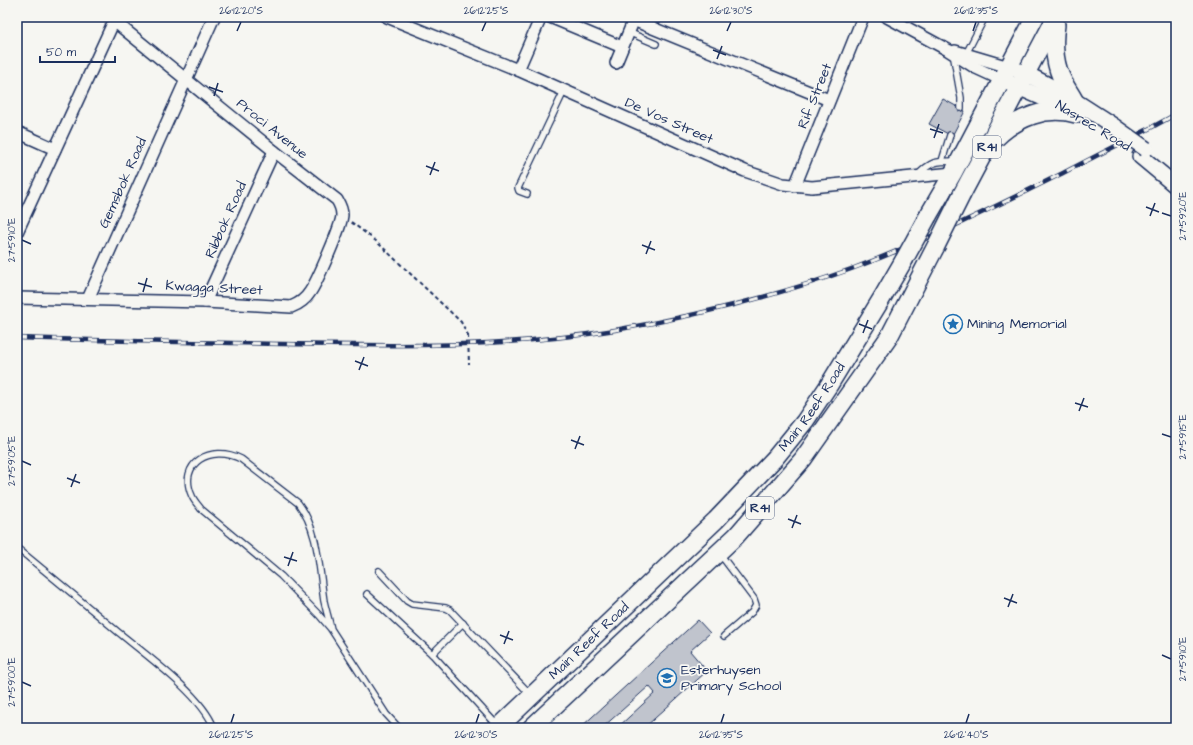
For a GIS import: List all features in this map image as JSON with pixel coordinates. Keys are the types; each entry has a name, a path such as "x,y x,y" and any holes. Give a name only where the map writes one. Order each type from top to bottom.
{"main road":[{"name":"Main Reef Road","path":"502,726 536,691 716,520 775,458 805,420 829,385 904,260 928,216 951,165 1005,73 1035,17"},
{"name":"Main Reef Road","path":"531,728 740,531 803,459 889,337 962,194 1057,17"},
{"path":"988,145 1008,127 1030,115 1053,111 1068,112 1075,107 1056,63 1054,43 1057,17"},
{"name":"Nasrec Road","path":"1005,73 1024,80 1075,107 1176,172"},
{"name":"Nasrec Road","path":"1143,152 1176,186"},
{"path":"536,691 558,703"}],"street":[{"name":"Gemsbok Road","path":"88,299 214,17"},
{"name":"De Vos Street","path":"387,17 518,70 745,171 794,186 824,186 917,176 951,165"},
{"path":"518,70 541,17"},
{"path":"550,17 622,47"},
{"name":"Rif Street","path":"794,186 863,17"},
{"path":"887,17 951,52 976,68 1005,73"},
{"name":"Proci Avenue","path":"113,19 337,200 341,208 342,216"},
{"path":"17,231 113,19"},
{"path":"616,63 634,19 829,100"},
{"path":"951,52 966,54 1005,73"},
{"path":"17,132 55,149"},
{"name":"Ribbok Road","path":"206,302 274,150"},
{"name":"Kwagga Street","path":"17,298 206,302 290,307 300,303 310,292 340,227 342,216"}],"lane":[{"path":"966,54 985,17"},
{"path":"628,32 656,44"},
{"path":"951,52 961,98 961,108"},
{"path":"527,194 519,191 518,188 564,91"},
{"path":"917,176 930,164 951,165 950,135"},
{"path":"331,629 311,526 306,512 298,503 233,456 217,454 206,455 198,461 192,468 189,478 189,488 192,498 202,509 281,576 331,629 386,714 399,728"},
{"path":"17,548 162,668 196,699 212,720 214,728"},
{"path":"718,552 754,599 756,605 752,612 724,636"},
{"path":"379,571 407,602 412,604 446,608 450,610 536,691"},
{"path":"367,594 432,654 502,726"},
{"path":"432,654 463,623"}],"path":[{"path":"342,216 376,240 461,322 468,335 469,364"}],"building":[{"path":"943,99 965,111 952,136 929,124"},
{"name":"Esterhuysen Primary School","path":"698,620 710,633 690,651 707,671 644,728 617,728 655,693 649,686 602,728 580,728"}],"railway":[{"path":"17,338 325,345 408,345 491,343 574,336 615,330 706,312 796,288 881,258 1012,198 1134,137 1176,114"}],"place":[{"name":"Mining Memorial","path":"953,324"},
{"name":"Esterhuysen Primary School","path":"667,678"}]}
